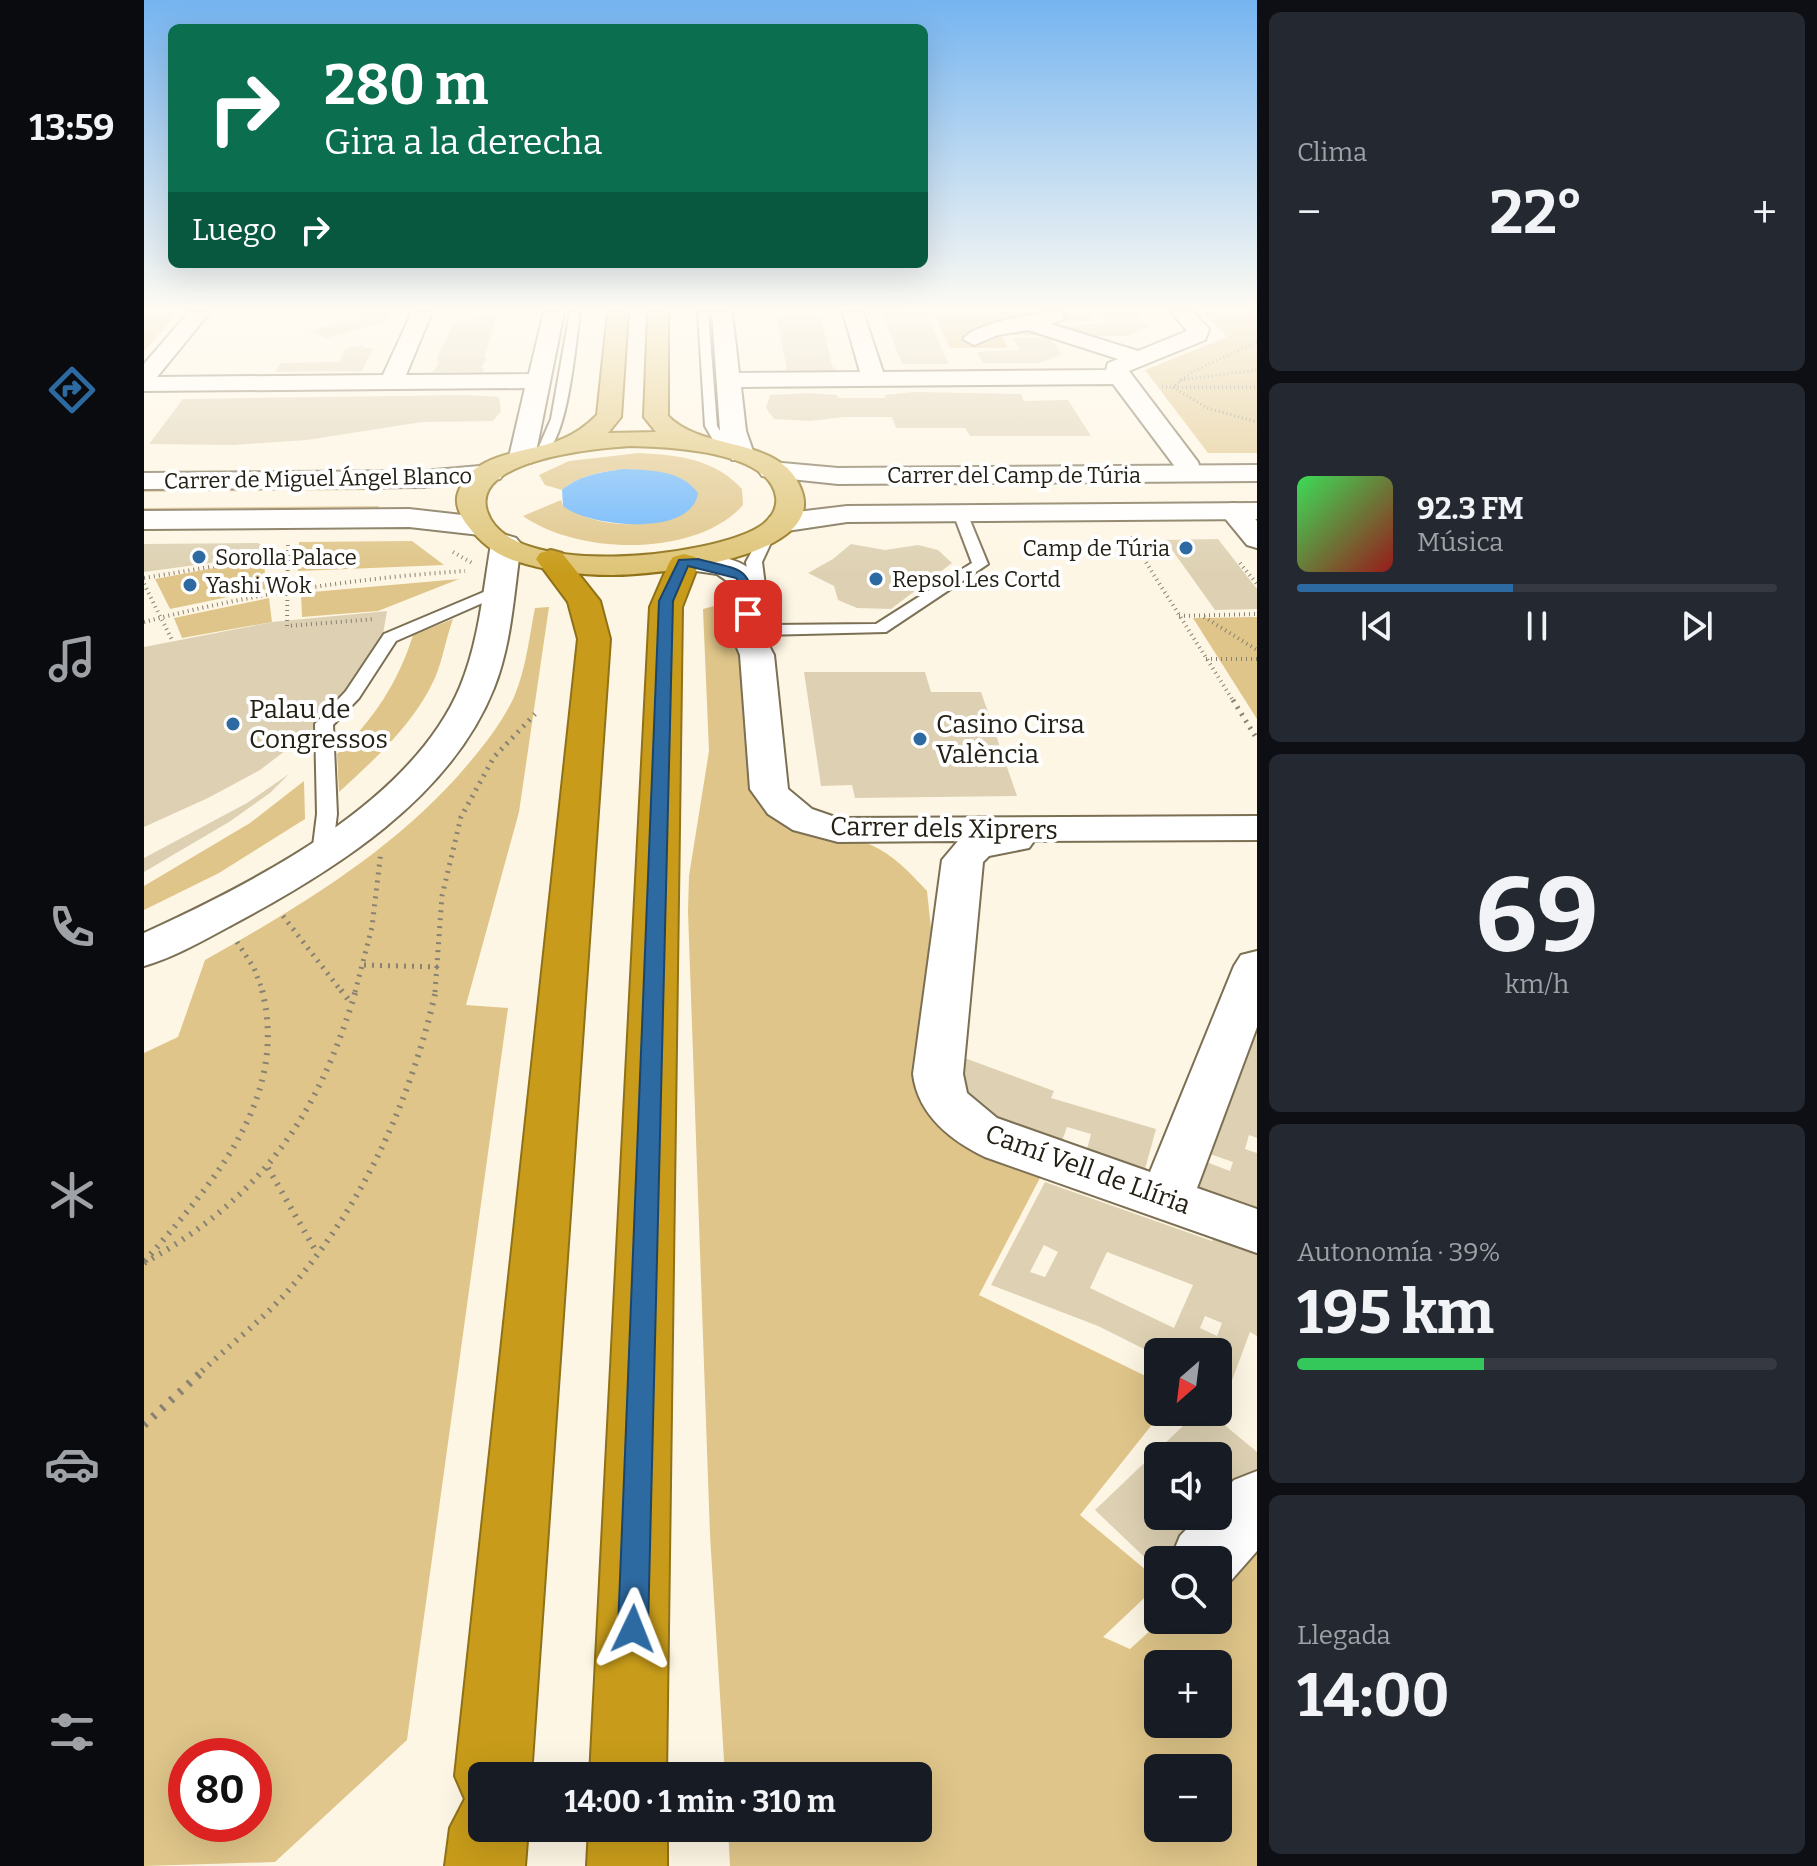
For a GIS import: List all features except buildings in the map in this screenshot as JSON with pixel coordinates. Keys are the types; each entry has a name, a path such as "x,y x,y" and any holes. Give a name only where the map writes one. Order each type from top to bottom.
{"highway":[{"path":"495,1762 594,639 584,601 551,559"},
{"path":"629,1762 666,607 668,595 685,562"},
{"path":"485,1866 488,1842"},
{"path":"627,1842 627,1866"}],"main road":[{"path":"573,443 596,430 609,417 611,399"},
{"path":"656,399 656,417 669,431 688,442"},
{"path":"631,438 688,442 733,452 771,470 786,484 790,508 774,528 740,547 685,562 629,567 551,559 493,535 471,509 472,497 491,473 533,453 573,443 631,438"}],"street":[{"path":"533,453 538,399"},
{"path":"730,399 733,452"},
{"path":"1136,399 1181,456 1187,474 1183,479 1202,505 1234,511 1257,539"},
{"name":"Carrer del Camp de Túria","path":"771,470 838,476 1257,473"},
{"name":"Carrer de Miguel Ángel Blanco","path":"144,481 409,480 491,473"},
{"name":"Carrer del Camp de Túria","path":"774,528 835,515 1234,511"},
{"name":"Carrer de Miguel Ángel Blanco","path":"144,520 409,518 493,535"},
{"path":"144,951 211,920 322,854 400,791 436,754 477,690 492,634 498,591 493,535"},
{"name":"Carrer dels Xiprers","path":"685,562 715,565 740,575 746,583 749,638 757,655 769,789 778,804 795,818 838,830 1257,828"},
{"name":"Carrer dels Xiprers","path":"974,848 989,842 1093,830"},
{"name":"Camí Vell de Llíria","path":"974,848 963,860 938,1074 940,1089 949,1106 963,1121 1003,1143 1257,1231"},
{"path":"1166,1198 1257,966"},
{"path":"1217,1546 1257,1502"}],"lane":[{"path":"533,453 557,419 560,399"},
{"path":"709,399 711,426 733,452"},
{"path":"774,528 755,555 760,628 766,631 880,629 980,564 960,513"},
{"path":"322,854 327,814 324,724 361,683 385,639 498,591"}],"path":[{"path":"1193,399 1207,408 1257,422"},
{"path":"1125,530 1257,739"},
{"path":"288,537 287,626 376,619"},
{"path":"172,640 144,581 245,561 288,558"},
{"path":"144,622 289,588 372,576 465,571"},
{"path":"1178,616 1257,614"},
{"path":"1201,615 1257,650"},
{"path":"1206,659 1257,659"},
{"path":"144,1425 286,1293 317,1253 370,1173 397,1114 424,1041 438,967 442,896 461,817 478,780 494,757 535,714"},
{"path":"144,1262 213,1222 268,1168 300,1124 322,1086 364,965 378,899 381,842"},
{"path":"279,911 352,1004"},
{"path":"144,1262 221,1168 242,1137 260,1098 269,1061 270,1032 266,1007 258,974 233,938"},
{"path":"364,965 438,967"},
{"path":"268,1168 317,1253"}],"shaded area":[{"path":"1167,399 1257,399 1257,453 1208,453"},
{"path":"639,453 682,457 720,471 742,489 743,505 722,522 697,535 636,545 604,544 574,538 546,529 523,516 561,500 563,506 596,520 617,524 653,523 644,470 601,472 580,479 562,490 545,485 539,475 569,461"},
{"path":"387,485 385,490 144,492 144,487"},
{"path":"379,506 378,512 144,513 144,508"},
{"path":"412,541 444,565 298,571 299,542"},
{"path":"241,563 264,565 267,589 170,609 155,579"},
{"path":"459,579 378,611 302,617 301,593"},
{"path":"269,598 272,622 182,638 174,618"},
{"path":"740,599 765,809 792,829 855,840 878,848 901,864 927,891 931,928 917,1042 1042,1174 979,1295 1144,1375 1144,1426 1151,1426 1080,1515 1144,1568 1144,1598 1103,1637 1130,1649 1147,1634 1232,1634 1232,1558 1257,1536 1257,1866 730,1866 729,1842 932,1842 932,1762 724,1762 710,1535 688,912 689,876 709,751 703,609"},
{"path":"549,607 519,812 466,1005 508,1008 407,1740 275,1862 144,1866 144,1053 178,1037 205,960 273,921 370,856 457,777 481,749 508,708 524,664 535,608"},
{"path":"1257,617 1257,719 1193,618"},
{"path":"453,619 435,678 416,711 380,754 339,792 337,754 362,728 383,699 413,635"},
{"path":"304,781 305,819 219,873 144,910 144,886 250,823"}],"water":[{"path":"624,469 654,471 683,480 698,493 692,507 678,517 638,524 594,519 563,506 562,490 569,485 591,475"}],"place":[{"name":"Camp de Túria","path":"1186,548"},
{"name":"Sorolla Palace","path":"199,557"},
{"name":"Repsol Les Cortd","path":"876,579"},
{"name":"Yashi Wok","path":"190,585"},
{"name":"Palau de Congressos","path":"233,724"},
{"name":"Casino Cirsa València","path":"920,739"}],"route":[{"path":"633,1629 666,601 684,563 698,562 740,575 746,583 748,614"}]}
